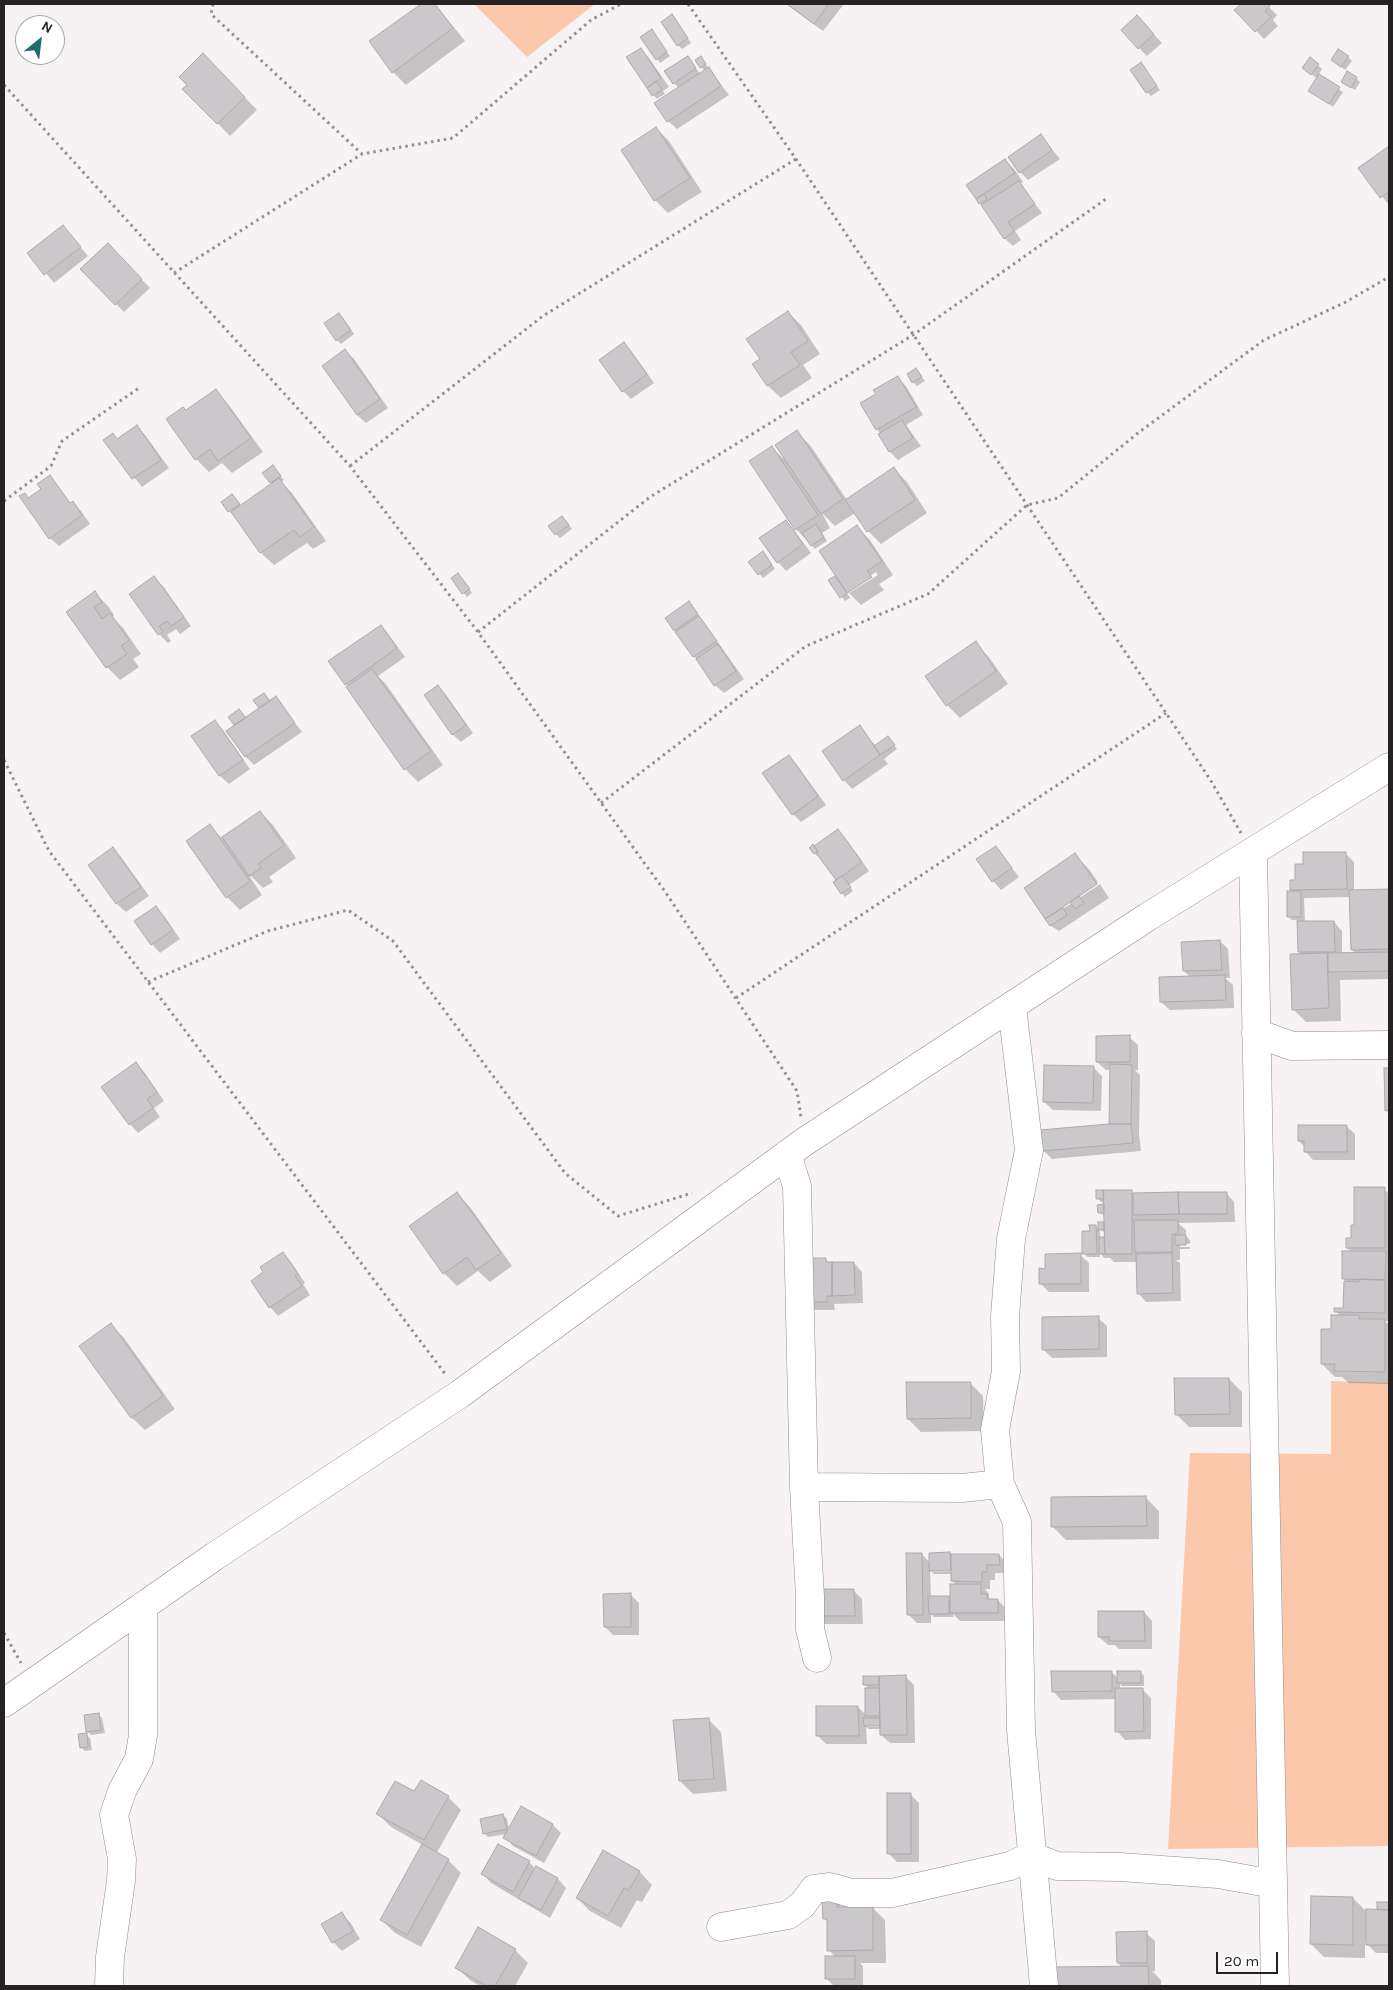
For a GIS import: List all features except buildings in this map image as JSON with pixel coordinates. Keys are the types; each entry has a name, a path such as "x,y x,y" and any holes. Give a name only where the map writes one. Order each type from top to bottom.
{"street":[{"path":"4,1703 143,1606 460,1394 796,1148 1149,916 1389,767"},
{"path":"1253,853 1275,1986"},
{"path":"1012,1007 1029,1150 1010,1238 1006,1316 1006,1371 995,1430 1000,1484 1017,1522 1021,1730 1044,1986"},
{"path":"1256,1033 1292,1046 1389,1045"},
{"path":"796,1148 804,1487 810,1629 817,1658"},
{"path":"804,1487 962,1488 1000,1484"},
{"path":"109,1986 110,1958 121,1881 122,1859 114,1815 122,1791 140,1759 143,1735 143,1606"},
{"path":"721,1927 788,1915 802,1905 814,1889 830,1887 851,1893 892,1893 1010,1866 1031,1856 1057,1866 1120,1867 1199,1873 1257,1881 1273,1878"}],"path":[{"path":"213,4 211,14 362,154"},
{"path":"174,273 362,154 453,138 591,20 621,4"},
{"path":"688,4 796,159 1166,713 1211,781 1253,853"},
{"path":"4,85 350,466 478,632 666,893 797,1091 796,1148"},
{"path":"350,466 543,316 796,159"},
{"path":"478,632 650,497 914,335 1106,199"},
{"path":"601,804 806,646 928,594 1027,505 1058,498 1138,433 1264,340 1344,303 1389,277"},
{"path":"4,501 51,466 62,441 139,388"},
{"path":"736,998 1166,713"},
{"path":"4,760 49,851 460,1394"},
{"path":"148,982 268,931 348,910 393,941 565,1173 603,1204 618,1216 697,1191"},
{"path":"4,1633 34,1683"}],"shaded area":[{"path":"474,4 595,4 527,57"},
{"path":"1331,1381 1389,1383 1389,1846 1168,1849 1190,1453 1331,1454"}]}
